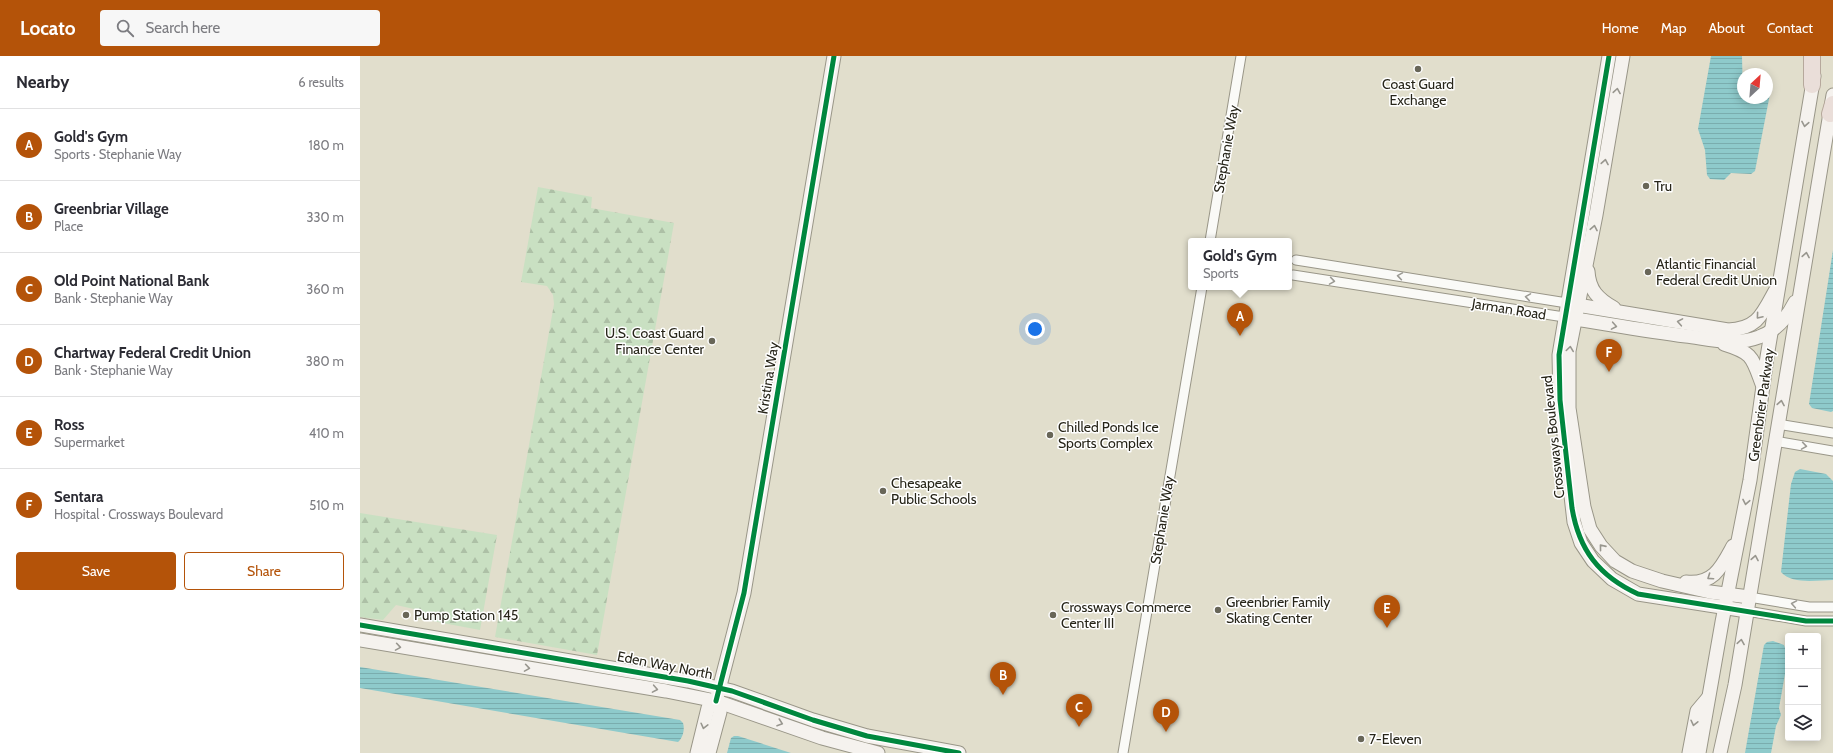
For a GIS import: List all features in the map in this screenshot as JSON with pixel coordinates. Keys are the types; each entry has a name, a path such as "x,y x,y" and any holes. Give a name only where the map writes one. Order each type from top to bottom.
{"highway":[{"path":"1812,56 1812,85"}],"street":[{"name":"Kristina Way","path":"716,701 744,593 834,56"},
{"name":"Stephanie Way","path":"1211,238 1241,56"},
{"name":"Crossways Boulevard","path":"1609,56 1573,304 1559,355 1558,386 1572,508 1574,522 1582,543 1593,561 1612,579 1630,590 1646,596 1806,621 1833,621"},
{"name":"Crossways Boulevard","path":"1573,304 1588,260 1623,56"},
{"name":"Greenbrier Parkway","path":"1699,753 1724,608 1750,480 1771,332 1817,56"},
{"name":"Greenbrier Parkway","path":"1720,753 1731,704 1833,94"},
{"name":"Jarman Road","path":"1296,260 1728,330 1741,330 1751,325 1758,319 1779,283"},
{"path":"1588,260 1589,280 1595,294 1606,304 1621,312"},
{"name":"Jarman Road","path":"1293,275 1648,331 1736,342 1748,341 1771,332 1785,319 1800,294"},
{"name":"Stephanie Way","path":"1123,753 1201,290"},
{"name":"Crossways Boulevard","path":"1570,318 1568,363 1570,408 1586,517 1596,540 1615,560 1640,575 1727,594 1809,607 1833,607"},
{"path":"1709,339 1735,348 1749,356 1755,363 1763,385"},
{"path":"1777,424 1833,433"},
{"path":"1774,441 1833,450"},
{"path":"1662,581 1694,582 1708,579 1720,568 1739,533"},
{"name":"Eden Way North","path":"360,625 662,676 719,688 860,734 959,753"},
{"name":"Eden Way North","path":"360,640 651,688 716,701 822,738 878,753"},
{"path":"1689,753 1697,711 1709,697"},
{"path":"697,753 708,708 716,701 720,712 709,753"}],"green space":[{"path":"538,187 592,197 591,208 674,223 597,655 495,637 554,304 553,295 547,286 521,282"},
{"path":"360,513 497,535 480,630 416,618 414,609 396,605 383,620 360,617"}],"water":[{"path":"1711,56 1742,56 1742,68 1737,68 1737,104 1768,104 1755,171 1751,174 1731,173 1724,180 1710,179 1707,175 1705,150 1698,129"},
{"path":"1833,250 1833,411 1831,412 1812,408 1809,404"},
{"path":"1800,469 1826,474 1833,481 1833,580 1798,580 1792,579 1781,572 1791,484 1795,472"},
{"path":"1773,641 1784,645 1785,648 1785,674 1779,708 1781,715 1776,726 1771,753 1745,753 1764,645 1767,642"},
{"path":"360,667 680,720 684,725 684,728 678,742 360,688"},
{"path":"734,736 791,753 727,753 731,738"}],"cycle path":[{"path":"716,701 744,593 834,56"},
{"path":"1609,56 1559,355 1560,400 1572,508 1580,537 1593,560 1602,570 1612,579 1638,594 1806,621 1833,621"},
{"path":"360,625 688,681 732,691 813,720 867,736 959,753"}],"place":[{"name":"Coast Guard Exchange","path":"1418,69"},
{"name":"Tru","path":"1646,186"},
{"name":"Atlantic Financial Federal Credit Union","path":"1648,272"},
{"name":"Gold's Gym","path":"1240,336"},
{"name":"U.S. Coast Guard Finance Center","path":"712,341"},
{"name":"Sentara","path":"1609,372"},
{"name":"Chilled Ponds Ice Sports Complex","path":"1050,435"},
{"name":"Chesapeake Public Schools","path":"883,491"},
{"name":"Greenbrier Family Skating Center","path":"1218,610"},
{"name":"Pump Station 145","path":"406,615"},
{"name":"Crossways Commerce Center III","path":"1053,615"},
{"name":"Ross","path":"1387,628"},
{"name":"Greenbriar Village","path":"1003,695"},
{"name":"Old Point National Bank","path":"1079,727"},
{"name":"Chartway Federal Credit Union","path":"1166,732"},
{"name":"7-Eleven","path":"1361,739"}]}
